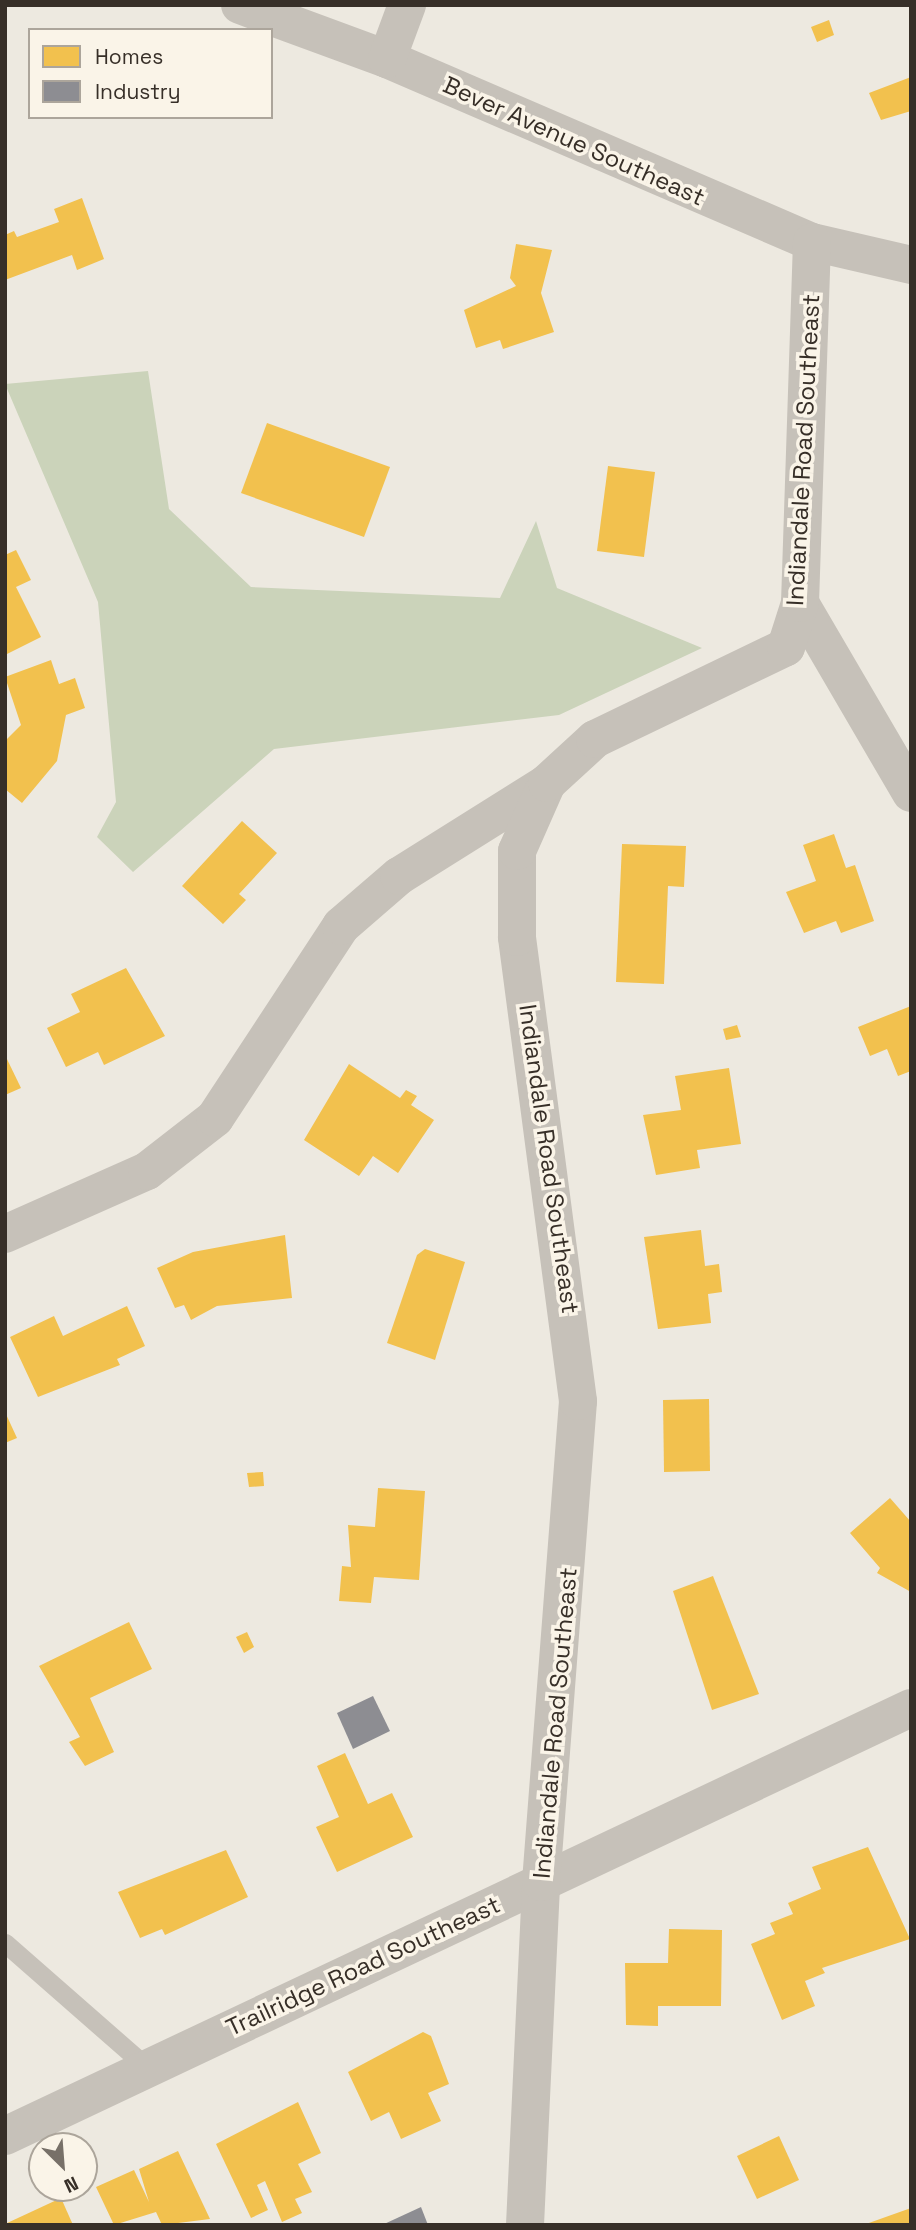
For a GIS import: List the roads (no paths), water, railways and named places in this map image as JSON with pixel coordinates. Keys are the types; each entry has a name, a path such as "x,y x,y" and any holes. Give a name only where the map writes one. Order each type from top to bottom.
{"street":[{"name":"Bever Avenue Southeast","path":"240,5 387,59 812,242 911,265"},
{"path":"387,59 407,5"},
{"name":"Indiandale Road Southeast","path":"525,2225 541,1882 578,1462 575,1341 517,937 517,851 547,783 595,739 786,647 800,603 812,242"},
{"path":"800,603 911,793"},
{"path":"5,1234 147,1171 215,1118 341,926 398,876 547,783"},
{"name":"Trailridge Road Southeast","path":"5,2136 911,1708"}],"lane":[{"path":"5,1943 148,2068"}]}
